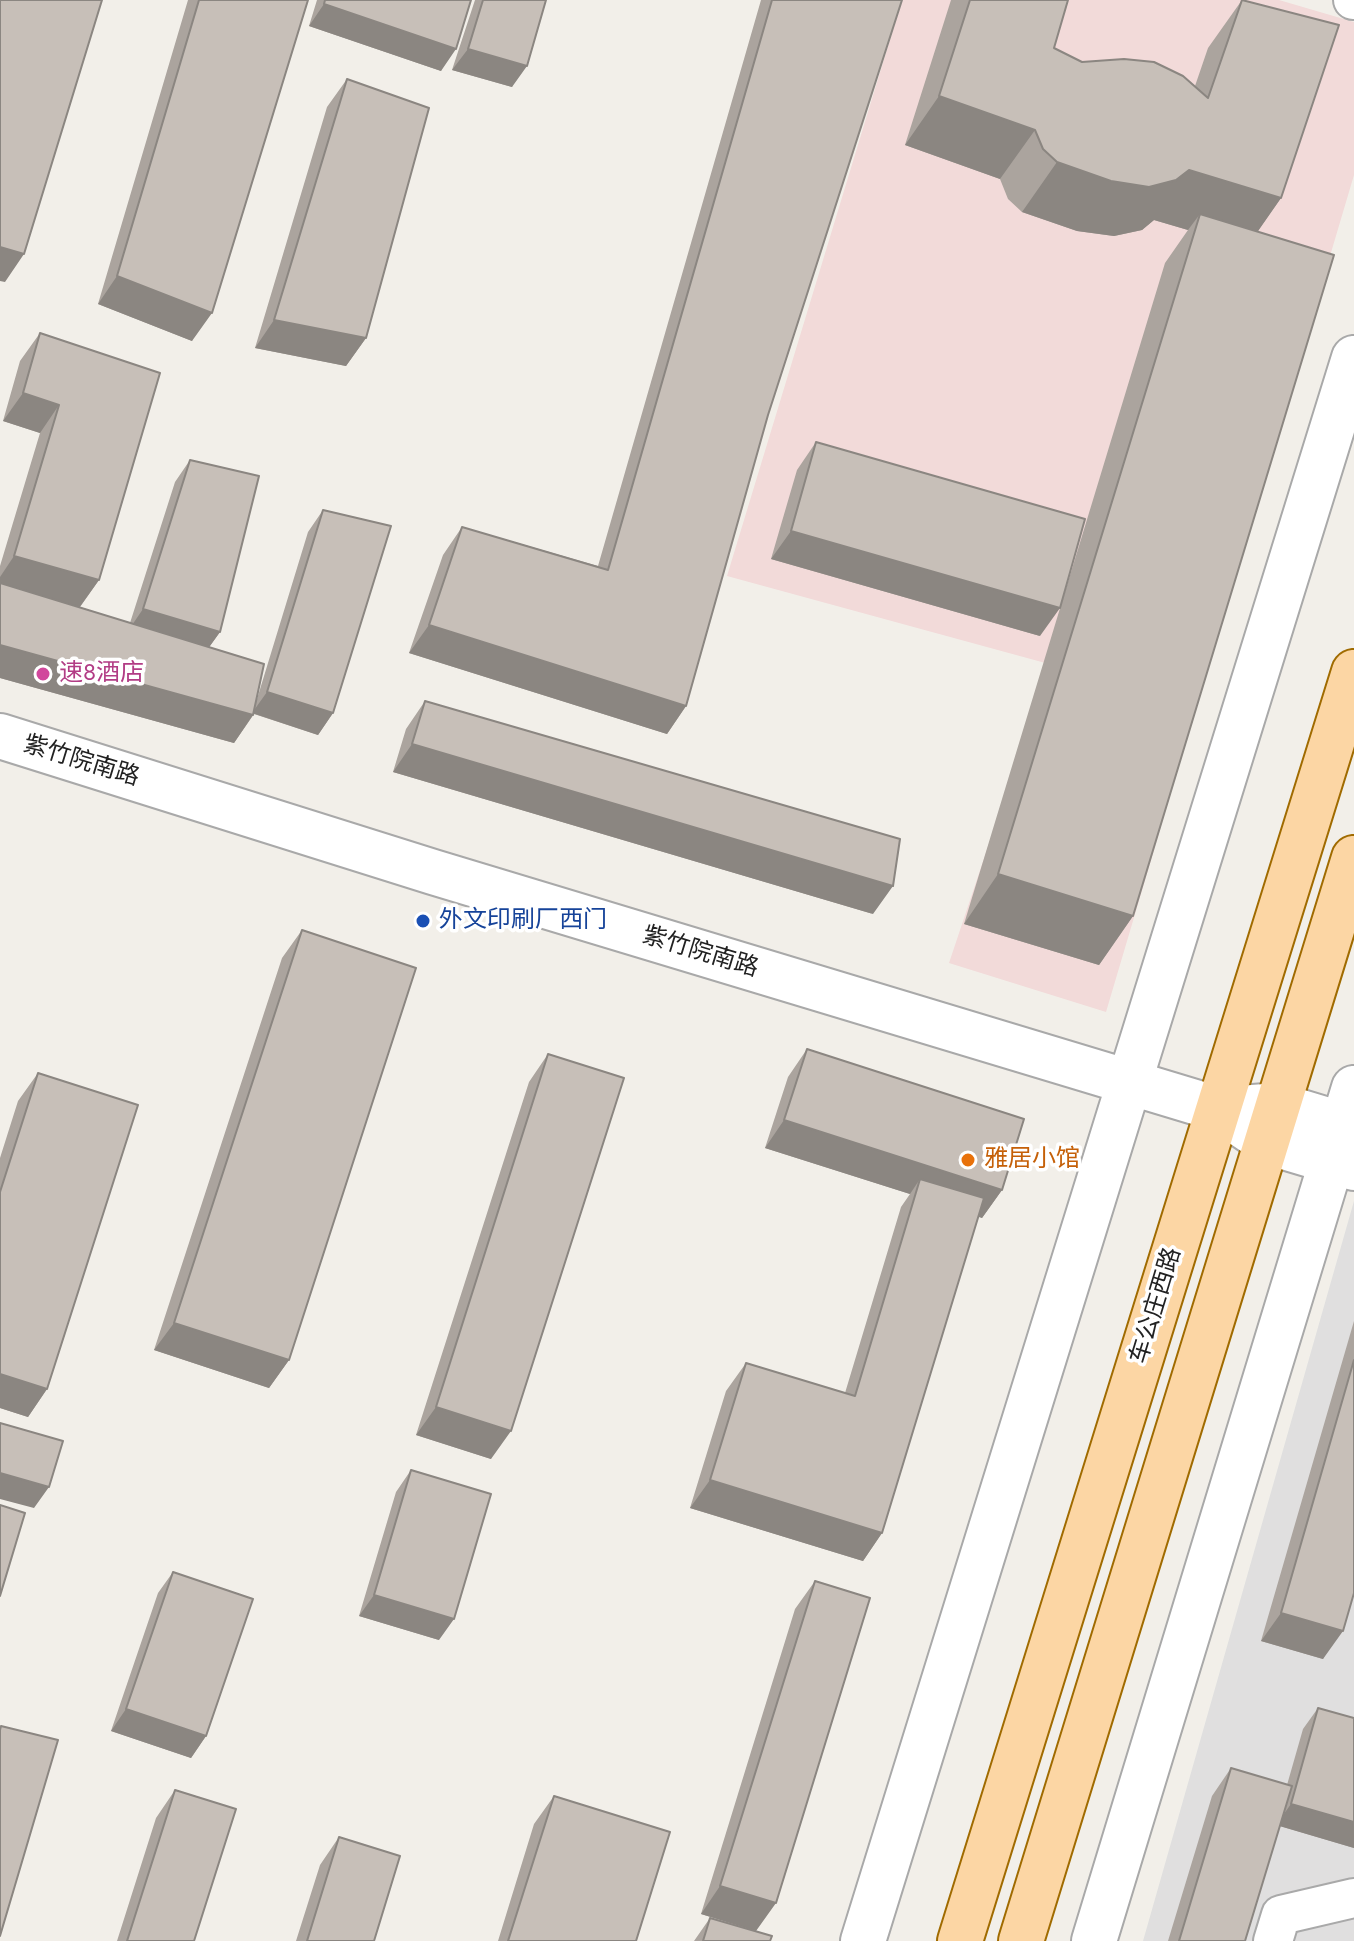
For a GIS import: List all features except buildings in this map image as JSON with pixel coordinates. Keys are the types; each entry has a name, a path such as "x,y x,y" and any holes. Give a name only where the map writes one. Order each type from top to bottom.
{"main road":[{"name":"车公庄西路","path":"960,1941 1354,672"},
{"path":"1021,1941 1354,858"}],"street":[{"path":"863,1941 1354,358"},
{"name":"紫竹院南路","path":"0,736 433,872 1218,1109 1272,1124 1347,1134"},
{"path":"1094,1941 1347,1134"},
{"path":"1273,1941 1281,1915 1354,1898"}],"shaded area":[{"path":"902,0 1279,0 1354,22 1354,175 1106,1012 949,963 1049,664 727,576"},
{"path":"1354,1201 1354,1941 1143,1941"}],"place":[{"name":"速8酒店","path":"43,674"},
{"name":"外文印刷厂西门","path":"423,921"},
{"name":"雅居小馆","path":"968,1160"}]}
